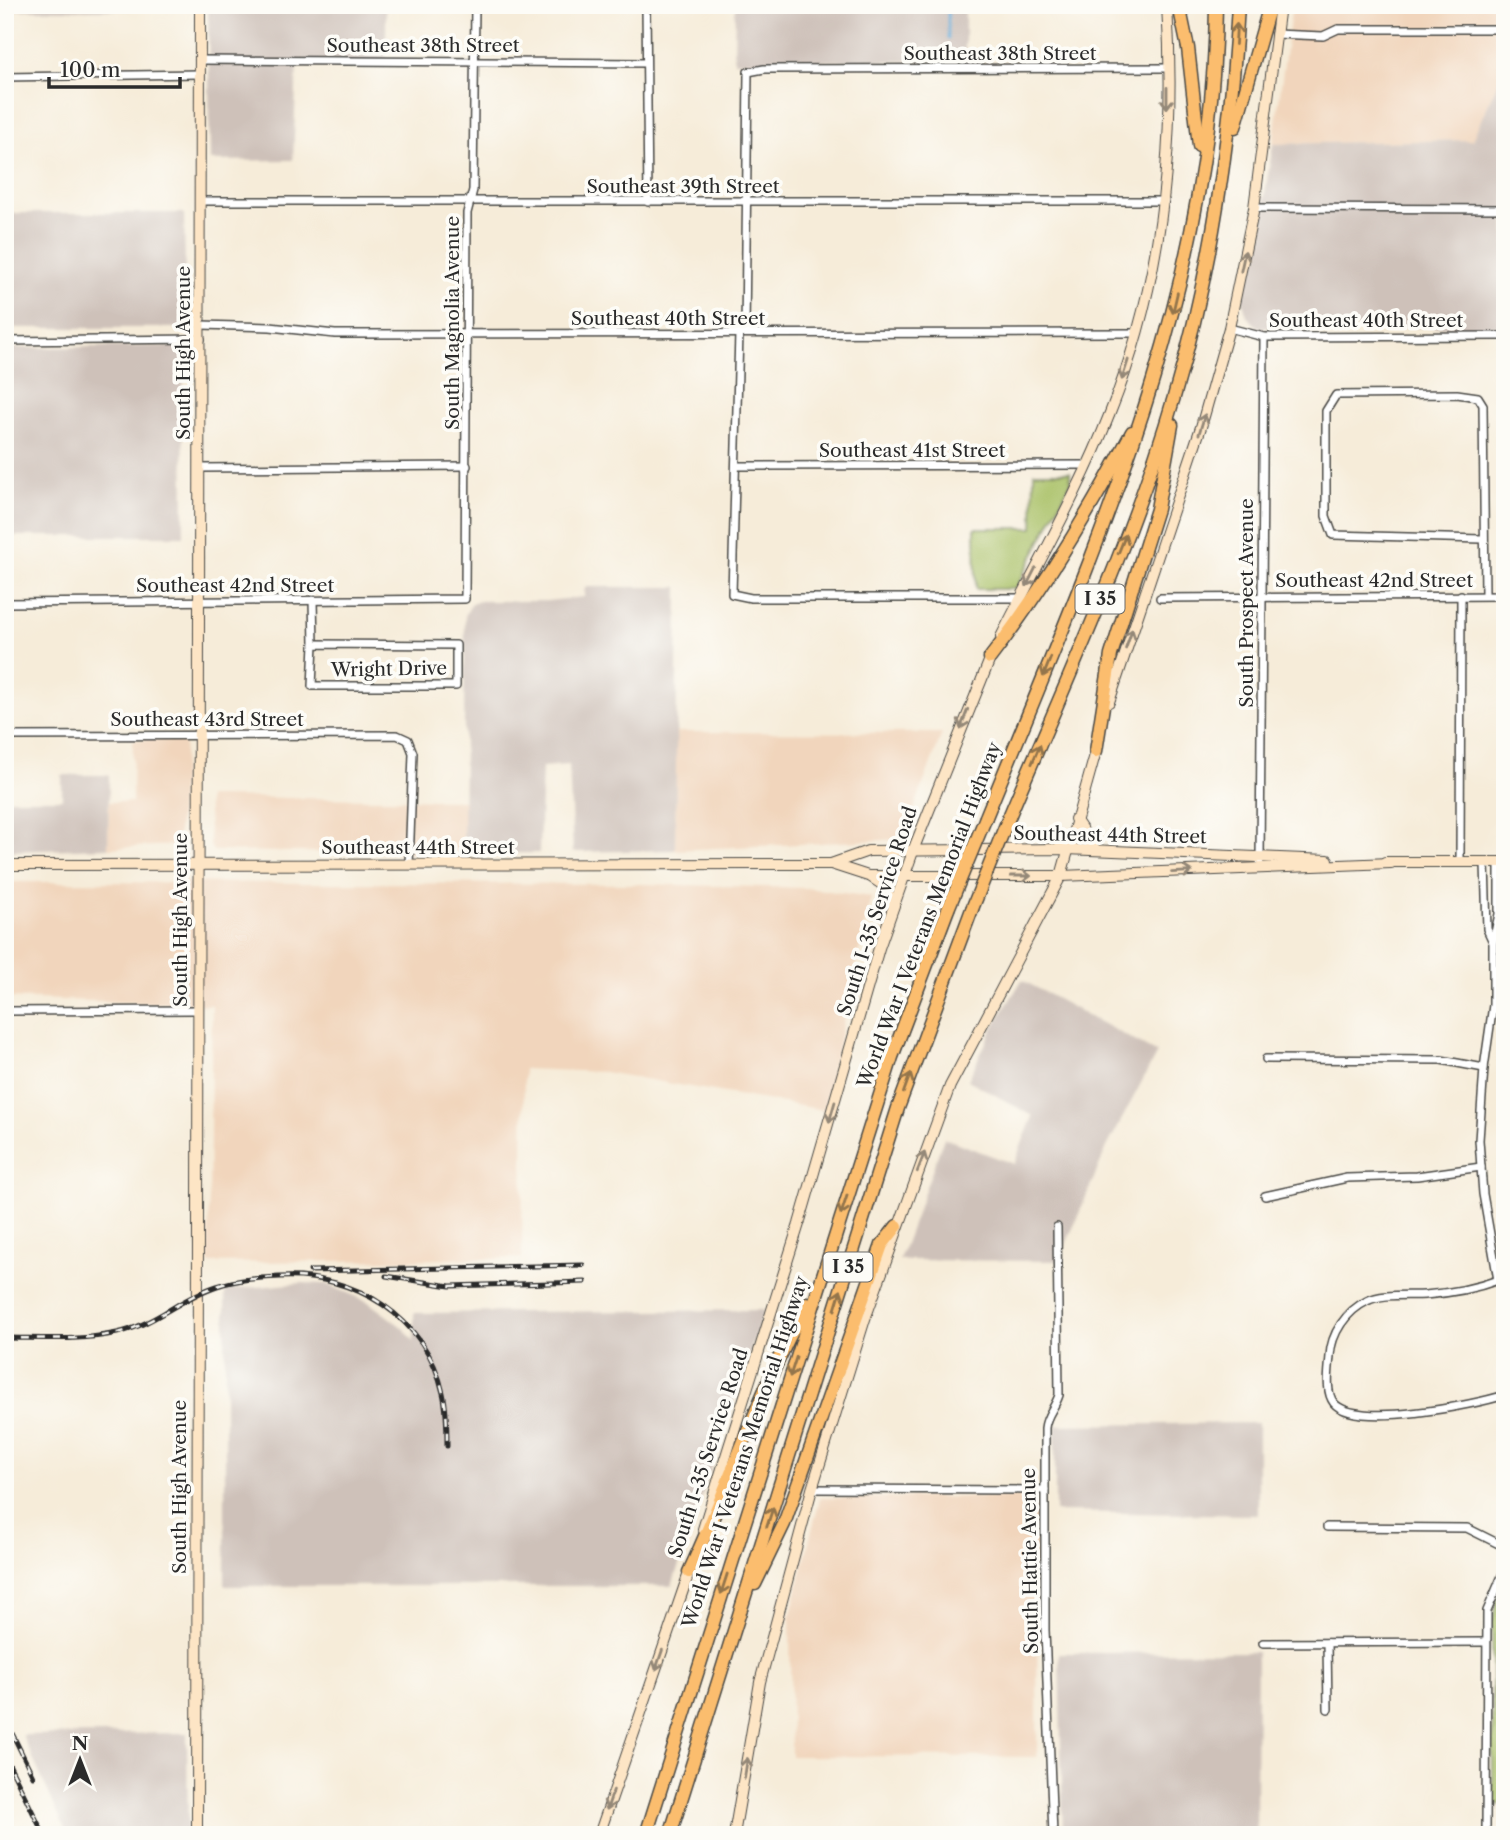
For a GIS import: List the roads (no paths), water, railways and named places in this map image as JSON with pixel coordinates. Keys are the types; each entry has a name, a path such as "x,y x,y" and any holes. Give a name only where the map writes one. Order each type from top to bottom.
{"highway":[{"path":"1179,5 1188,48 1201,163"},
{"name":"World War I Veterans Memorial Highway","path":"646,1835 892,1057 948,909 1119,488 1150,398 1182,272 1201,163 1216,5"},
{"name":"World War I Veterans Memorial Highway","path":"670,1835 898,1108 972,909 1125,537 1180,377 1209,255 1227,151 1238,5"},
{"path":"1227,151 1270,5"},
{"path":"1096,751 1111,655 1157,509 1180,377"},
{"path":"990,658 1024,615 1083,522 1150,398"},
{"path":"734,1629 784,1524 882,1245 897,1226"},
{"path":"689,1572 722,1502 779,1353 820,1279"}],"main road":[{"name":"South High Avenue","path":"197,1835 196,1010 201,468 200,5"},
{"name":"South I-35 Service Road","path":"598,1835 689,1572 799,1224 904,876 990,658 1088,465 1111,412 1136,333 1165,201 1167,5"},
{"path":"734,1835 760,1682 812,1489 897,1226 950,1086 1061,876 1066,849 1112,690 1201,426 1229,328 1254,208 1280,5"},
{"path":"1075,819 1096,850"},
{"name":"Southeast 44th Street","path":"831,864 868,851 1066,849 1391,863"},
{"name":"Southeast 44th Street","path":"5,865 831,864 868,876 1061,876 1391,863 1502,862"},
{"path":"868,876 886,887 894,905"}],"street":[{"name":"South Magnolia Avenue","path":"465,599 467,213 473,190 475,5"},
{"path":"646,5 648,202"},
{"path":"1275,34 1323,36 1338,29 1504,29"},
{"name":"Southeast 38th Street","path":"200,60 646,63"},
{"name":"Southeast 38th Street","path":"746,201 748,72 764,69 1168,68"},
{"path":"5,77 199,74"},
{"name":"Southeast 39th Street","path":"201,201 1165,201"},
{"path":"746,201 732,594 751,598 1020,598"},
{"path":"1254,208 1505,209"},
{"name":"Southeast 40th Street","path":"201,325 270,327 335,334 1136,333"},
{"name":"Southeast 40th Street","path":"1229,328 1264,337 1505,336"},
{"name":"South Prospect Avenue","path":"1260,869 1264,337"},
{"path":"5,341 201,339"},
{"path":"1482,539 1333,535 1326,516 1326,411 1336,395 1457,394 1478,397 1483,405 1482,539 1485,594"},
{"name":"Southeast 41st Street","path":"736,466 1088,465"},
{"path":"201,468 467,466"},
{"name":"Southeast 42nd Street","path":"1160,598 1485,594 1505,596"},
{"path":"1460,863 1461,595"},
{"name":"Southeast 42nd Street","path":"5,603 465,599"},
{"name":"Wright Drive","path":"313,600 312,686 456,686 456,645 314,644"},
{"name":"Southeast 43rd Street","path":"5,736 397,735 408,740 414,767 409,865"},
{"path":"1502,862 1499,914 1493,942 1493,1005 1484,1068 1479,1140 1498,1280 1505,1300"},
{"path":"1485,863 1487,929 1493,942"},
{"path":"5,1011 196,1010"},
{"path":"1266,1059 1441,1060 1484,1068"},
{"path":"1265,1196 1347,1178 1417,1176 1481,1167"},
{"name":"South Hattie Avenue","path":"1052,1835 1045,1630 1045,1490 1046,1418 1056,1406 1059,1395 1057,1227"},
{"path":"1498,1280 1447,1293 1368,1299 1344,1321 1331,1347 1328,1385 1332,1401 1343,1411 1447,1410 1505,1395"},
{"path":"812,1489 1045,1490"},
{"path":"1327,1527 1467,1528 1505,1547"},
{"path":"1486,1835 1487,1611 1505,1569"},
{"path":"1263,1643 1485,1642"},
{"path":"1327,1643 1328,1709"}],"waterway":[{"path":"948,5 948,39"}],"railway":[{"path":"310,1271 583,1265"},
{"path":"386,1276 450,1286 585,1282"},
{"path":"5,1338 75,1338 117,1333 143,1324 204,1291 241,1280 280,1277 335,1283 360,1292 383,1305 404,1322 421,1342 434,1366 443,1393 447,1446"},
{"path":"5,1719 33,1776"},
{"path":"5,1756 44,1835"}]}
